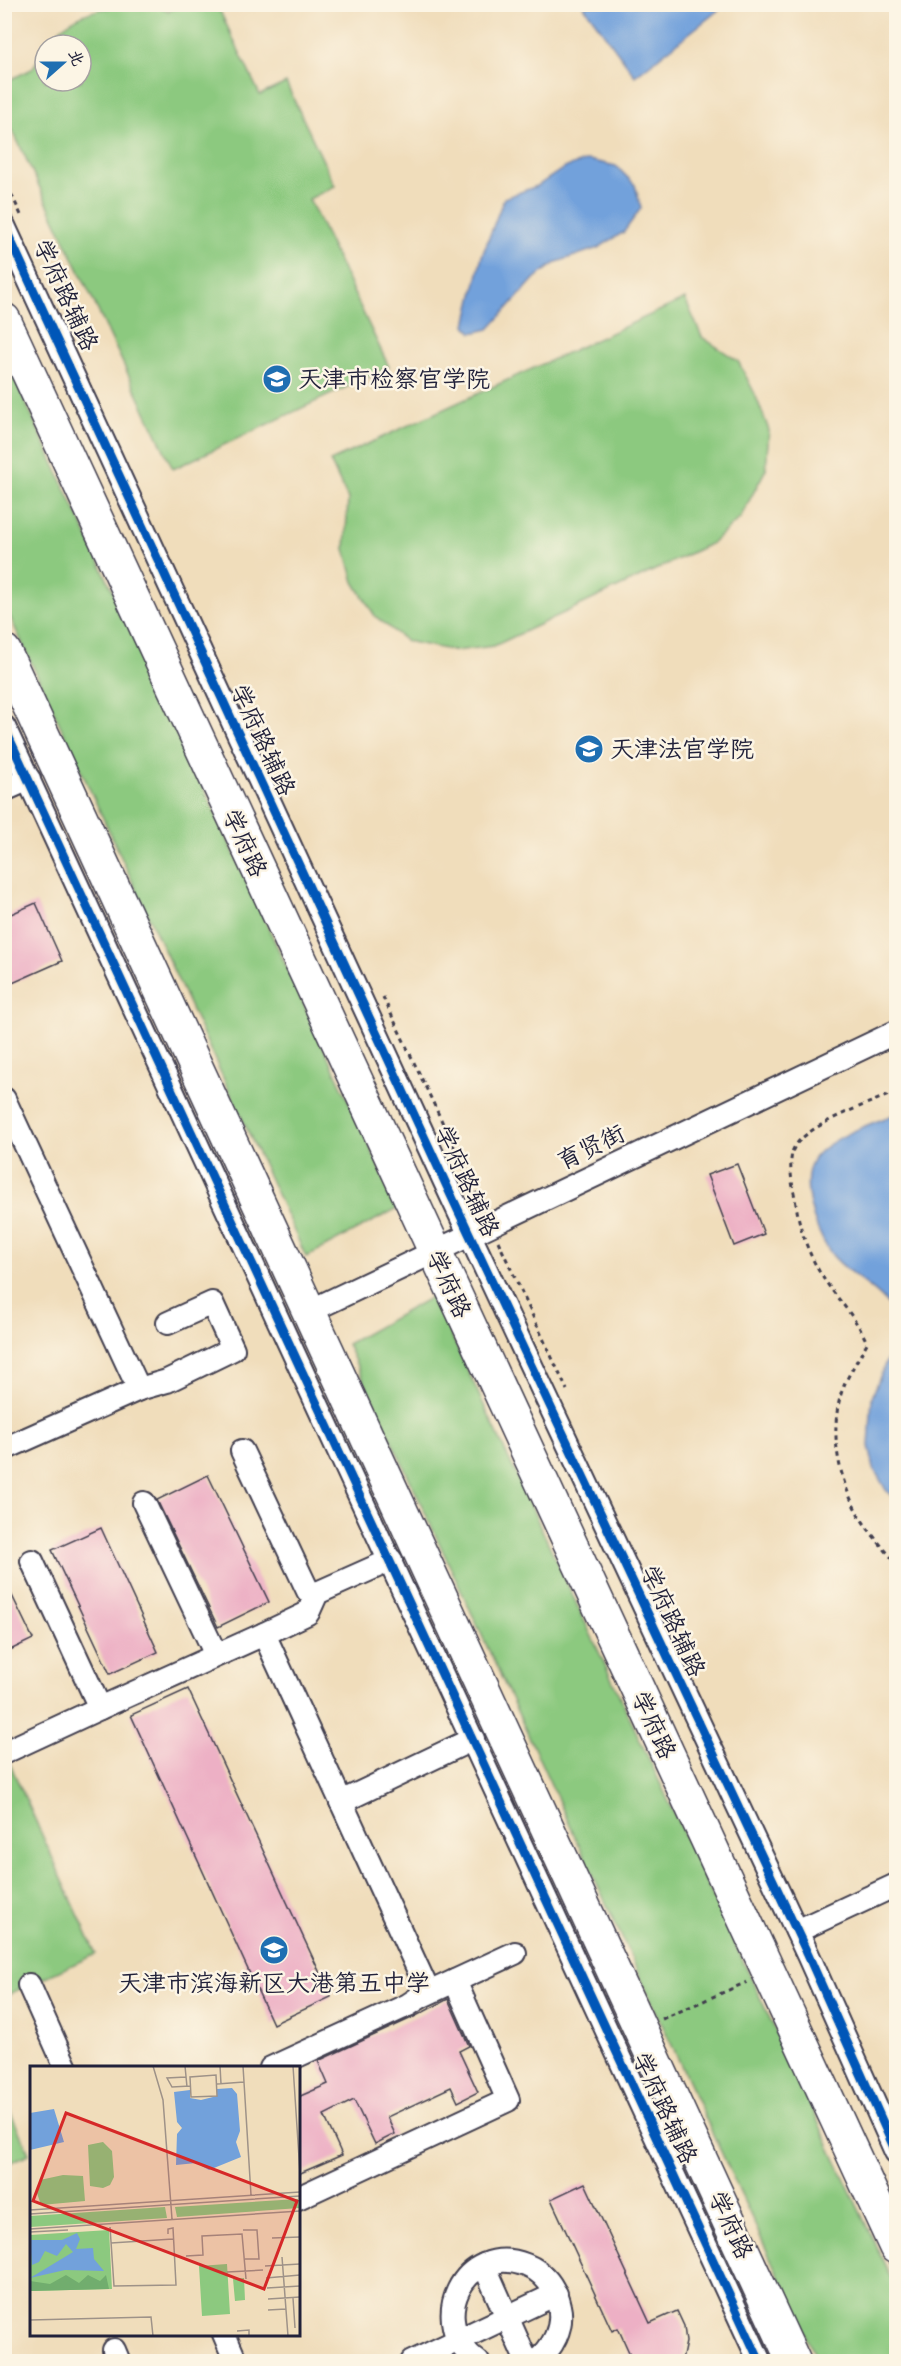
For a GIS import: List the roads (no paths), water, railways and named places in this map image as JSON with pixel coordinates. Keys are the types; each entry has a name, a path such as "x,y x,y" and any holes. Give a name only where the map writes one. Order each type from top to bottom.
{"highway":[{"name":"学府路","path":"4,320 768,1973 897,2247"},
{"name":"学府路","path":"4,651 794,2361"}],"street":[{"name":"学府路辅路","path":"4,226 897,2152"},
{"name":"学府路辅路","path":"4,727 760,2361"},
{"path":"4,790 28,779"},
{"name":"育贤街","path":"310,1311 897,1032"},
{"path":"4,1100 139,1389"},
{"path":"4,1449 139,1389 167,1381 233,1349 212,1303 168,1323"},
{"path":"242,1451 308,1591 317,1593 390,1560"},
{"path":"144,1503 216,1655"},
{"path":"32,1561 100,1708"},
{"path":"5,1752 308,1612 317,1593"},
{"path":"264,1634 424,1982 420,1997"},
{"path":"341,1802 473,1738"},
{"path":"796,1931 897,1885"},
{"path":"273,2066 408,2005 420,1997 515,1953"},
{"path":"300,2197 508,2100 455,1981"},
{"path":"29,1985 66,2066"},
{"path":"478,2361 468,2354 457,2340 452,2322 453,2304 458,2288 469,2274 484,2265 500,2260 518,2261 534,2268 547,2279 556,2294 561,2312 559,2331 550,2348 535,2361"},
{"path":"484,2265 527,2361"},
{"path":"412,2361 556,2294"},
{"path":"225,2336 236,2361"}],"water":[{"path":"583,5 725,5 635,76"},
{"path":"588,160 616,166 635,185 641,208 624,232 598,248 557,262 535,278 489,329 472,333 466,325 482,256 504,198 537,186 564,168"},
{"path":"896,1114 896,1316 882,1298 837,1260 824,1243 810,1205 808,1178 815,1157 831,1143 853,1131"},
{"path":"896,1336 896,1501 886,1490 874,1469 869,1446 872,1397"}],"place":[{"name":"天津市检察官学院","path":"277,379"},
{"name":"天津法官学院","path":"589,749"},
{"name":"天津市滨海新区大港第五中学","path":"274,1950"}]}
